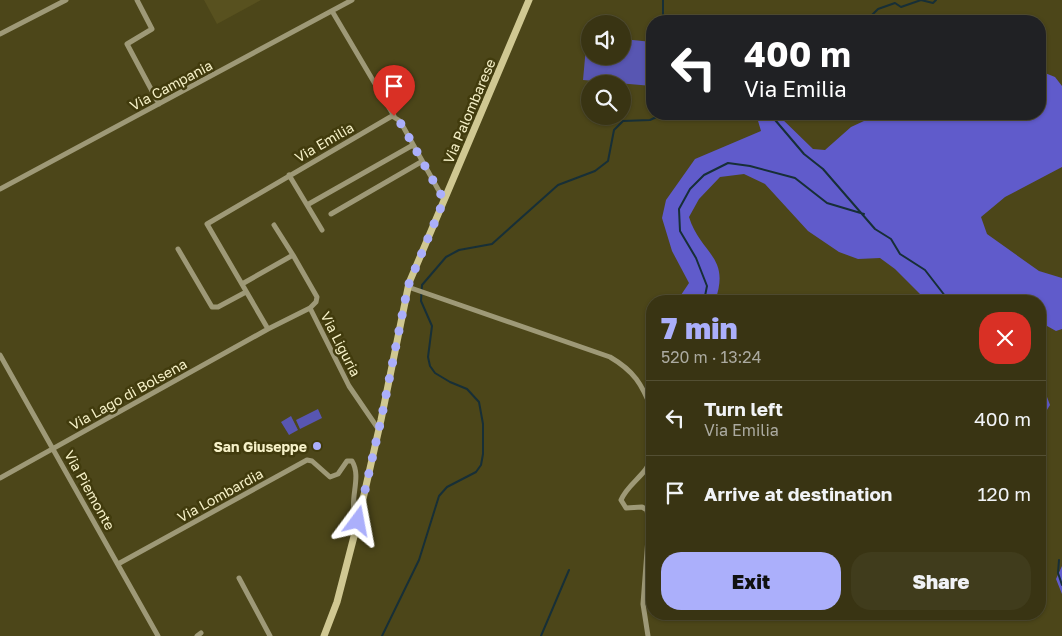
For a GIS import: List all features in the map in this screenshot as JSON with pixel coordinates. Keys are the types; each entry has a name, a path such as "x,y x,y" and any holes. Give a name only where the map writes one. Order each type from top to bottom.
{"main road":[{"name":"Via Palombarese","path":"324,636 337,602 358,521 412,288 444,200 529,0"}],"street":[{"path":"0,34 66,0"},
{"path":"137,0 152,29 127,44 159,104"},
{"name":"Via Campania","path":"0,189 352,0"},
{"path":"332,11 394,116 400,121 421,162 444,200"},
{"name":"Via Emilia","path":"242,284 207,224 394,116"},
{"path":"307,206 413,145"},
{"path":"331,214 421,162"},
{"path":"290,175 322,230"},
{"path":"274,224 317,297 316,302 310,308"},
{"path":"178,250 212,307 218,307 246,292"},
{"path":"268,329 242,284 292,255"},
{"path":"412,288 610,357 634,374 646,396"},
{"name":"Via Liguria","path":"268,329 310,308 358,402 379,430"},
{"name":"Via Lago di Bolsena","path":"0,478 268,329"},
{"name":"Via Piemonte","path":"0,355 158,636"},
{"name":"Via Lombardia","path":"118,564 307,460 312,461 332,477 340,472 347,461 352,461 355,479 353,508 358,521"},
{"path":"646,470 624,492 621,500 626,508 642,507 646,509"},
{"path":"646,572 644,604 648,636"},
{"path":"238,578 270,636"}],"shaded area":[{"path":"204,0 261,0 217,24"},
{"path":"631,40 646,41 646,85 631,84 631,75 583,75 584,65 631,65"},
{"path":"1046,73 1055,77 1062,86 1062,167 1005,197 981,217 987,234 1039,271 1062,278 1062,329 1056,331 1046,325 1046,295 921,295 895,269 880,258 858,259 839,252 808,231 765,184 744,174 720,177 699,199 689,217 694,230 717,265 719,286 717,295 681,295 689,283 672,251 662,218 666,200 695,159 761,131 758,120 783,120 813,149 825,150 851,127 866,120 1046,120"},
{"path":"1046,394 1050,405 1046,411"},
{"path":"318,409 322,418 300,429 296,420"},
{"path":"291,416 298,430 289,435 281,422"},
{"path":"1062,566 1062,594 1056,579"}],"waterway":[{"path":"663,0 663,15"},
{"path":"872,15 878,9 895,3 901,7 921,0 933,3 936,0"},
{"path":"382,636 419,560 439,496 447,487 476,472 481,465 483,454 483,424 479,402 467,389 435,373 430,366 428,357 432,326 421,301 422,285 446,257 459,250 492,244 558,185 595,171 608,161 614,130 623,121 650,120"},
{"path":"775,120 804,154 823,169 875,229 891,239 900,254 925,270 944,295"},
{"path":"705,295 707,286 696,258 680,231 679,209 690,189 704,175 728,163 750,166 795,178 827,203 864,214"},
{"path":"1059,560 1058,573 1062,585"},
{"path":"541,636 569,570"}],"place":[{"name":"San Giuseppe","path":"317,446"}],"route":[{"path":"358,521 408,286 444,200 398,118 394,116"}]}
